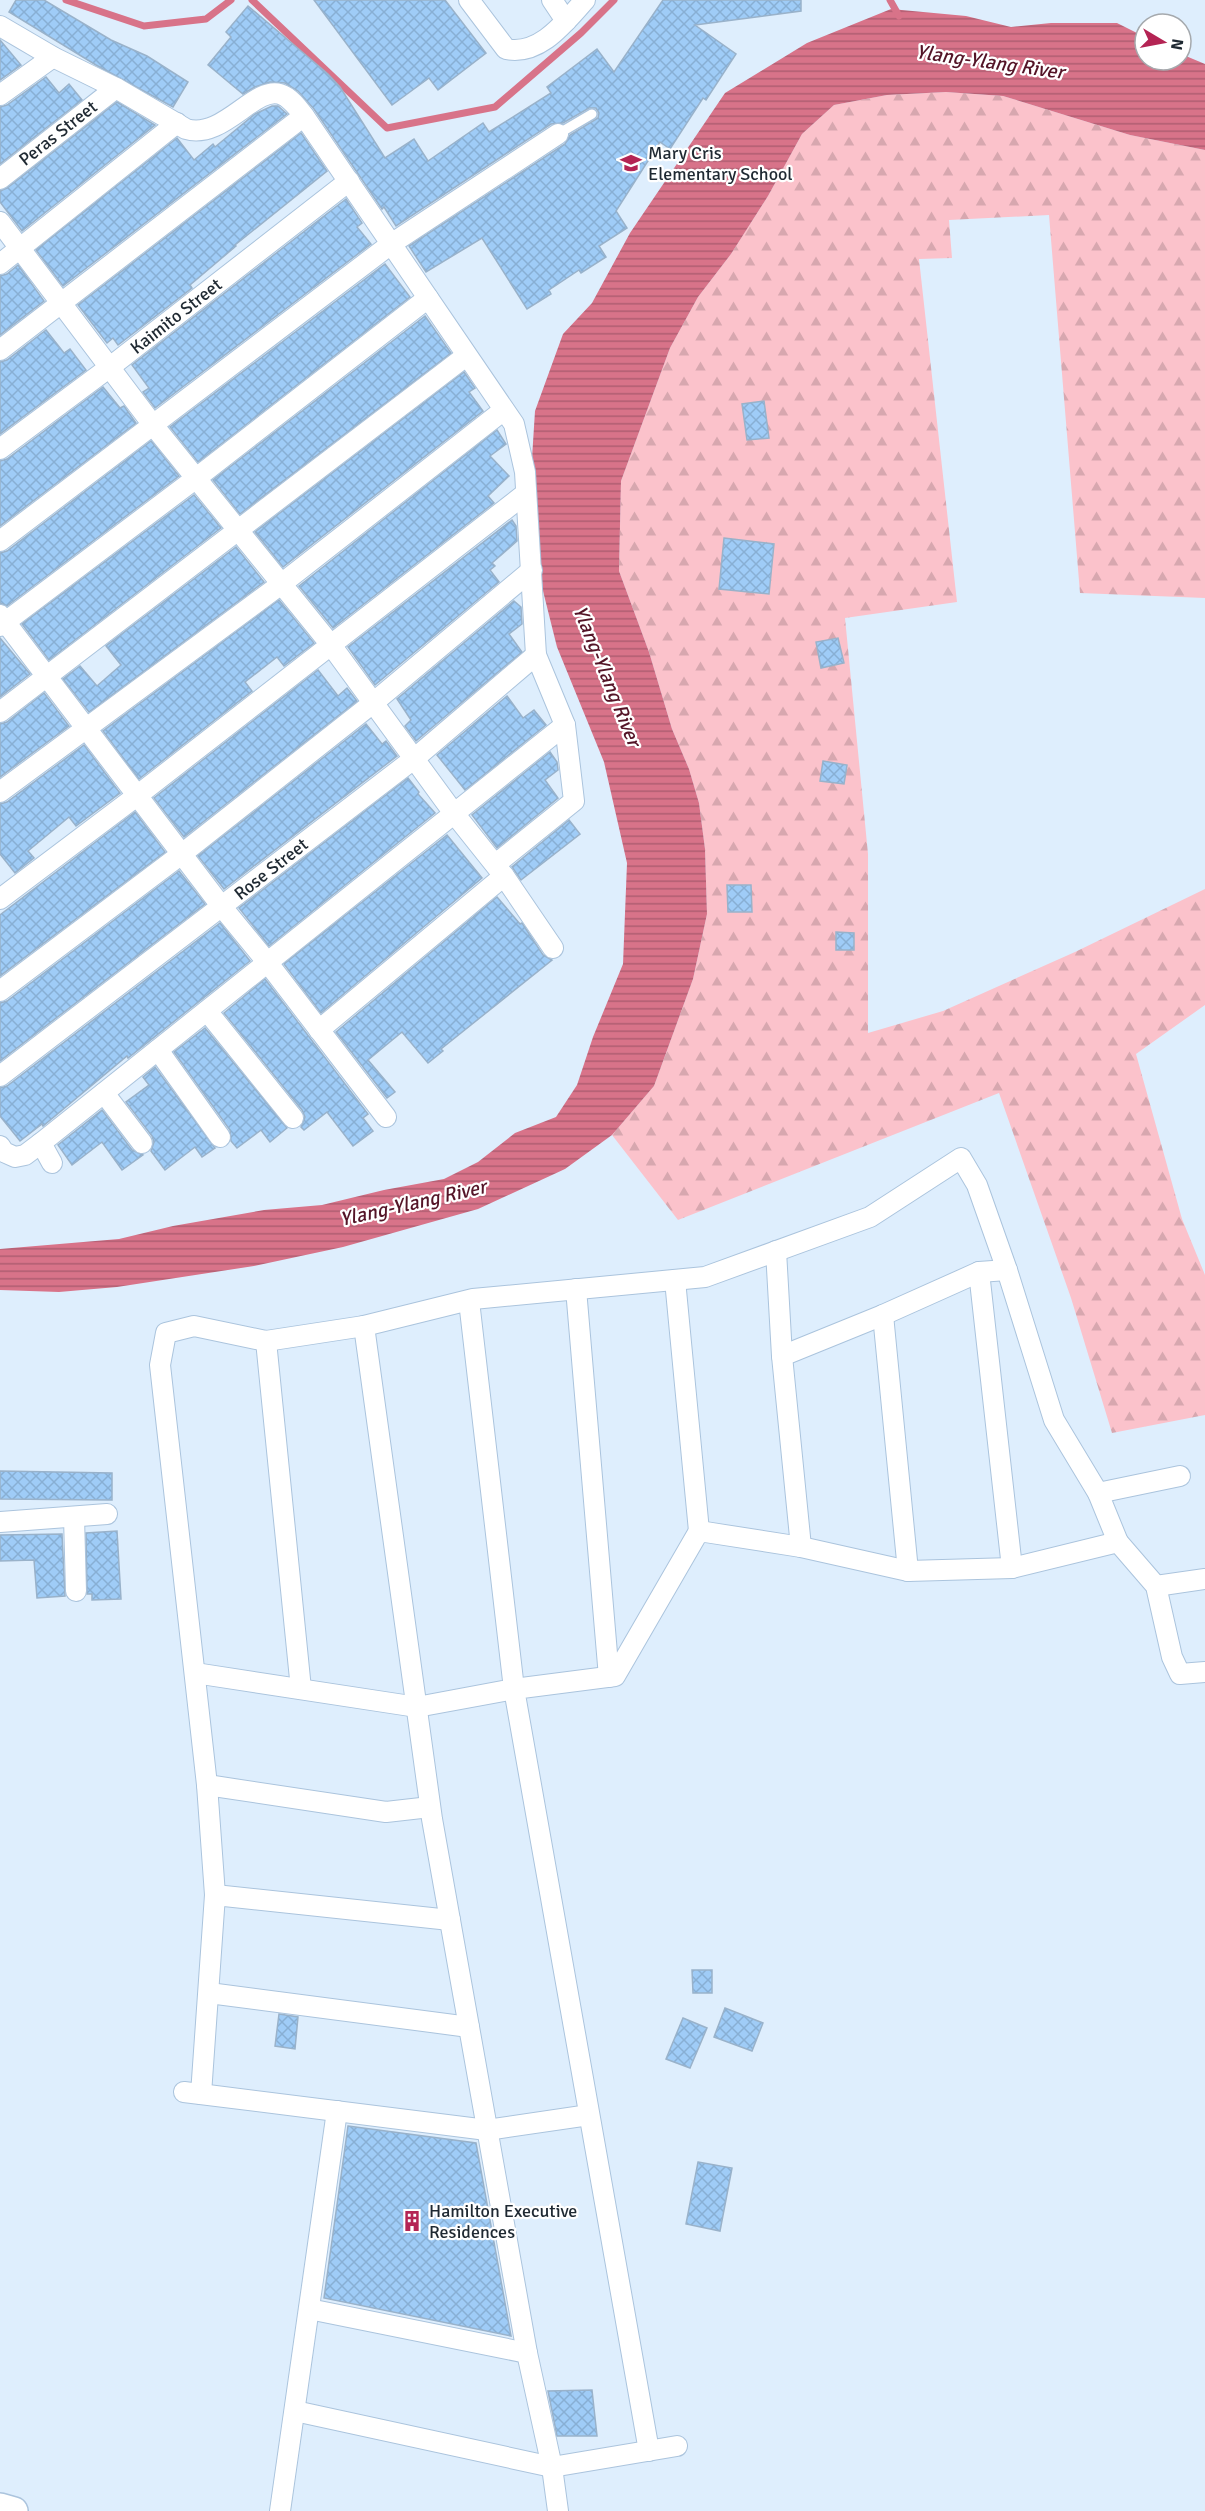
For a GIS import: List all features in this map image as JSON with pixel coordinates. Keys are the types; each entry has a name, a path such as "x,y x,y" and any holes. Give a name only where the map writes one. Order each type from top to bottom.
{"main road":[{"path":"0,2507 14,2511"}],"street":[{"path":"469,0 506,49 516,51 528,48 556,33 585,0"},
{"path":"552,0 567,21"},
{"path":"0,26 53,57 116,88 194,131 206,130 270,93 282,94 304,116 514,424 520,444 525,494 537,655 565,725 574,801 501,859 499,869 319,1030"},
{"path":"0,95 53,57"},
{"name":"Peras Street","path":"0,179 116,88"},
{"path":"0,351 304,116"},
{"path":"0,264 177,123"},
{"path":"0,541 391,244 558,134"},
{"name":"Kaimito Street","path":"0,449 110,367 349,181"},
{"path":"0,222 195,479 237,529 279,585 331,645 453,813 499,869 553,948"},
{"path":"386,1117 222,907 47,676 2,621 195,479 428,298"},
{"path":"0,712 466,356"},
{"path":"0,792 279,585 504,410"},
{"path":"0,899 138,795 525,494"},
{"path":"0,991 183,853 373,703 532,570"},
{"name":"Rose Street","path":"0,1076 415,758 537,655"},
{"path":"0,1146 15,1157 25,1155 565,725"},
{"path":"207,1011 293,1118"},
{"path":"158,1050 220,1137"},
{"path":"104,1093 142,1143"},
{"path":"41,1143 52,1163"},
{"path":"589,2115 487,2130 192,2093 209,1994 215,1895 207,1785 160,1365 165,1333 194,1326 266,1341 364,1326 469,1301 705,1278 870,1217 961,1158 977,1185 1007,1270 1054,1420 1098,1493 1118,1542 1156,1586 1172,1657 1180,1674 1205,1672"},
{"path":"776,1251 782,1356 801,1547"},
{"path":"782,1356 883,1315 979,1272 1007,1270"},
{"path":"979,1272 1012,1568"},
{"path":"195,1673 417,1707 513,1689 615,1676 699,1532 675,1280"},
{"path":"576,1289 609,1677"},
{"path":"469,1301 513,1689 649,2451"},
{"path":"883,1315 908,1571"},
{"path":"364,1326 430,1807 527,2353 552,2467 558,2511"},
{"path":"266,1341 302,1689"},
{"path":"1098,1493 1180,1476"},
{"path":"0,1522 107,1514"},
{"path":"74,1517 76,1591"},
{"path":"699,1532 801,1547 908,1571 1012,1568 1118,1542"},
{"path":"1156,1586 1205,1578"},
{"path":"207,1785 386,1812 430,1807"},
{"path":"215,1895 450,1920"},
{"path":"209,1994 469,2027"},
{"path":"280,2511 338,2111"},
{"path":"309,2309 527,2353"},
{"path":"295,2411 552,2467 677,2446"}],"lane":[{"path":"558,134 592,114"}],"green space":[{"path":"946,92 1003,96 1130,135 1205,150 1205,598 1080,593 1049,215 949,220 952,258 919,259 957,602 845,618 868,854 868,1033 943,1011 1075,952 1205,889 1205,1005 1136,1054 1182,1219 1205,1275 1205,1415 1112,1433 1071,1298 999,1093 678,1220 612,1135 654,1086 693,979 707,914 705,849 699,803 689,769 672,729 649,652 619,571 621,481 670,348 698,297 731,254 768,196 802,134 834,105 887,95"}],"water":[{"name":"Ylang-Ylang River","path":"891,9 966,16 1011,27 1051,23 1117,23 1133,31 1133,72 1193,72 1193,59 1205,64 1205,150 1130,135 1003,96 946,92 887,95 834,105 802,134 768,196 731,254 698,297 670,348 621,481 619,571 649,652 672,729 689,769 699,803 705,849 707,914 693,979 654,1086 612,1135 565,1169 478,1209 343,1247 254,1266 117,1287 59,1292 0,1290 0,1249 119,1239 173,1226 264,1210 322,1205 444,1179 478,1162 515,1133 556,1117 577,1085 593,1037 623,964 627,863 604,762 557,647 543,591 531,474 535,411 563,334 592,303 630,233 725,93 807,43"}],"building":[{"path":"16,0 44,0 111,40 147,56 188,82 173,107 96,65 9,12"},
{"path":"314,0 445,0 486,53 438,90 429,78 392,105"},
{"path":"663,0 801,0 801,11 695,25 736,54 706,100 703,98 670,149 660,142 616,211 627,228 599,246 606,257 581,273 579,270 549,290 551,294 527,309 482,238 426,272 409,246 565,144 570,135 598,118 599,113 596,108 589,108 563,123 551,124 396,226 314,109 298,91 285,83 270,82 243,94 208,65 231,37 226,32 248,6 328,74 340,87 385,158 414,139 428,161 483,123 489,132 551,93 547,87 597,49 614,72"},
{"path":"0,40 21,65 0,80"},
{"path":"46,77 59,93 69,84 82,100 0,164 0,107 7,105"},
{"path":"117,102 155,125 22,231 0,202 0,191 7,188"},
{"path":"272,106 278,106 287,114 63,286 36,250 177,138 194,160 213,144 215,147 255,114"},
{"path":"301,133 327,171 235,245 190,285 192,288 118,345 113,338 107,343 78,305"},
{"path":"346,199 362,223 357,227 371,244 155,408 143,392 149,388 132,365"},
{"path":"385,264 410,297 198,462 170,427"},
{"path":"18,265 44,301 0,335 0,276 7,274"},
{"path":"425,316 451,353 240,514 213,480"},
{"path":"46,330 64,353 70,349 86,370 0,434 0,362 7,360"},
{"path":"464,372 475,388 469,392 483,411 283,567 255,532"},
{"path":"103,387 120,408 124,406 136,423 0,526 0,461 7,459"},
{"path":"764,401 769,438 747,440 742,404"},
{"path":"497,430 506,444 490,456 509,476 488,496 494,503 333,628 299,586"},
{"path":"151,441 179,476 7,606 0,603 0,553 7,551"},
{"path":"194,495 221,528 49,660 22,624"},
{"path":"512,520 516,526 517,541 492,563 495,566 490,570 499,582 375,685 348,647"},
{"path":"724,538 774,544 769,594 719,589"},
{"path":"236,547 264,582 89,712 63,679 80,666 97,686 121,665 106,646"},
{"path":"279,600 314,643 284,666 277,657 245,682 252,691 139,779 103,731"},
{"path":"514,601 521,607 522,624 509,634 522,652 416,741 405,726 411,720 397,699"},
{"path":"0,638 30,674 0,697"},
{"path":"838,638 844,663 821,668 816,642"},
{"path":"318,670 338,696 347,688 357,701 184,837 154,798"},
{"path":"44,693 69,726 0,777 0,724 7,722"},
{"path":"507,696 523,718 534,710 546,725 465,790 437,755"},
{"path":"366,724 382,744 386,741 397,756 224,889 198,856"},
{"path":"84,745 120,793 76,826 69,817 28,851 34,858 15,873 0,854 0,804 7,802"},
{"path":"550,752 557,762 558,770 545,780 558,798 497,848 472,815"},
{"path":"823,761 847,765 844,784 820,781"},
{"path":"408,778 419,792 418,794 435,813 269,946 239,908"},
{"path":"135,812 165,852 0,976 0,915"},
{"path":"569,820 580,834 521,880 512,867"},
{"path":"447,835 482,878 321,1013 284,964"},
{"path":"179,871 205,904 0,1061 0,1003 7,1001"},
{"path":"727,885 751,885 752,912 728,912"},
{"path":"497,897 520,924 522,923 543,955 552,960 441,1049 443,1051 428,1063 402,1032 368,1060 395,1092 387,1098 336,1032"},
{"path":"220,923 250,961 128,1058 127,1056 43,1126 42,1124 20,1141 0,1116 0,1088 7,1086"},
{"path":"836,932 854,933 854,950 836,950"},
{"path":"265,979 368,1114 363,1118 373,1131 353,1146 327,1112 304,1130 301,1127 305,1117 302,1110 224,1013"},
{"path":"205,1028 287,1128 270,1142 261,1130 237,1148 231,1141 230,1130 174,1052"},
{"path":"155,1067 215,1148 202,1157 195,1147 165,1170 151,1151 154,1142 152,1136 126,1102 149,1085 143,1077"},
{"path":"102,1110 132,1150 143,1155 122,1170 102,1142 72,1165 58,1145"},
{"path":"0,1471 112,1473 112,1500 0,1499"},
{"path":"117,1531 121,1599 92,1600 92,1594 87,1594 86,1533"},
{"path":"62,1534 65,1596 37,1598 34,1560 0,1561 0,1535"},
{"path":"692,1970 712,1970 712,1993 693,1993"},
{"path":"725,2008 763,2023 752,2051 714,2037"},
{"path":"279,2014 298,2017 295,2049 275,2046"},
{"path":"683,2018 707,2028 690,2068 666,2059"},
{"name":"Hamilton Executive Residences","path":"348,2126 476,2143 511,2336 324,2298"},
{"path":"698,2162 732,2168 720,2231 686,2224"},
{"path":"592,2390 597,2436 557,2436 548,2391"}],"waterway":[{"path":"66,0 144,26 206,19 231,0"},
{"path":"252,0 387,128 495,107 581,33 614,0"},
{"path":"890,0 899,16"}],"place":[{"name":"Mary Cris Elementary School","path":"631,163"},
{"name":"Hamilton Executive Residences","path":"412,2221"}]}
